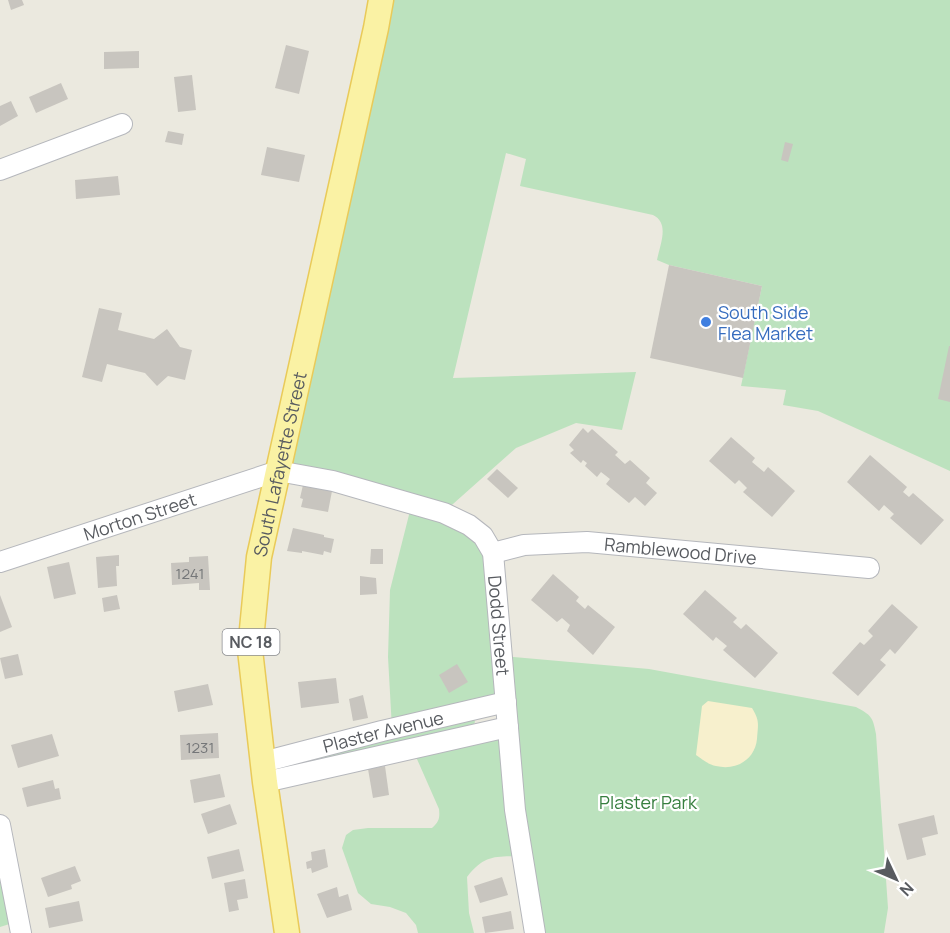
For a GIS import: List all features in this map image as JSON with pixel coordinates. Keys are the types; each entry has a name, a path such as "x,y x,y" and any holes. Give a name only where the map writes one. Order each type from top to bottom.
{"main road":[{"name":"South Lafayette Street","path":"287,933 264,772 250,650 259,557 381,0"}],"street":[{"path":"0,170 122,124"},
{"name":"Dodd Street","path":"278,471 333,481 444,513 469,525 483,536 493,553 515,810 535,933"},
{"name":"Morton Street","path":"0,562 278,471"},
{"name":"Ramblewood Drive","path":"493,553 524,545 587,542 869,568"},
{"name":"Plaster Avenue","path":"264,772 381,731 506,702"},
{"name":"Plaster Avenue","path":"264,772 393,755 508,727"},
{"path":"0,825 21,933"}],"green space":[{"name":"Plaster Park","path":"381,0 950,0 950,471 818,411 783,405 786,390 741,386 762,286 669,265 657,260 663,229 661,223 653,215 520,186 526,159 506,153 453,378 636,372 622,430 576,423 516,448 444,512 483,536 503,656 649,669 856,707 865,712 872,720 876,734 888,908 884,933 535,933 522,856 491,858 479,864 467,877 469,913 474,933 418,933 416,925 406,913 390,907 371,904 358,893 342,848 346,835 353,830 368,828 432,828 438,820 439,809 413,750 508,727 506,703 392,729 388,657 390,590 412,503 278,471"},
{"path":"474,719 473,726 303,766 301,763 302,759"},
{"path":"0,825 19,921 0,927"}],"sand":[{"path":"708,701 752,708 758,723 756,746 744,762 731,767 716,766 696,755 702,706"}],"building":[{"path":"8,0 22,0 24,5 11,10"},
{"path":"286,45 309,51 299,94 275,88"},
{"path":"139,51 139,68 104,69 104,52"},
{"path":"192,75 196,110 178,112 174,77"},
{"path":"61,83 68,99 36,113 29,97"},
{"path":"11,101 18,116 0,126 0,106"},
{"path":"168,131 184,134 182,145 165,142"},
{"path":"785,142 793,144 788,162 781,160"},
{"path":"267,147 305,155 299,182 261,175"},
{"path":"118,176 120,195 76,199 75,180"},
{"name":"South Side Flea Market","path":"669,265 762,286 743,378 650,358"},
{"path":"99,308 122,313 118,330 154,339 167,329 180,347 192,350 185,380 168,376 157,386 145,373 107,364 102,382 82,377"},
{"path":"950,346 950,402 938,399"},
{"path":"583,428 588,433 592,429 618,452 615,455 625,464 630,460 650,478 646,483 657,493 645,506 635,497 629,503 606,484 610,479 601,472 597,477 585,466 587,463 583,460 581,463 570,453 574,450 569,445"},
{"path":"731,437 755,458 752,462 764,472 768,467 795,491 772,517 743,492 747,488 739,480 735,484 709,461"},
{"path":"870,455 907,487 903,492 909,497 913,493 944,520 921,545 890,518 894,514 884,505 879,511 847,482"},
{"path":"497,469 518,488 508,498 487,479"},
{"path":"303,485 332,491 328,512 301,507 303,499 300,498"},
{"path":"293,528 334,539 331,553 324,551 323,555 287,551"},
{"path":"371,549 383,549 383,564 370,564"},
{"path":"119,555 119,566 116,566 117,586 98,588 96,557"},
{"path":"208,556 210,590 199,590 199,583 172,585 171,563 189,562 189,557"},
{"path":"69,562 76,594 54,599 47,567"},
{"path":"553,574 579,597 576,601 585,609 588,605 615,627 593,655 567,631 570,625 562,618 557,622 531,600"},
{"path":"360,576 376,578 377,594 360,595"},
{"path":"705,590 737,618 733,622 741,629 746,624 778,653 755,678 723,650 727,646 716,637 713,641 683,614"},
{"path":"0,595 12,627 0,632"},
{"path":"117,595 120,609 104,612 102,598"},
{"path":"892,604 918,627 895,654 890,649 880,660 886,665 858,696 832,673 860,642 864,645 873,636 868,631"},
{"path":"18,654 23,675 5,679 0,658"},
{"path":"457,664 468,682 449,693 439,675"},
{"path":"336,678 339,703 301,708 298,682"},
{"path":"208,684 213,705 178,712 174,691"},
{"path":"363,695 368,718 353,721 349,699"},
{"path":"218,733 219,758 181,760 180,735"},
{"path":"52,734 59,756 18,768 11,745"},
{"path":"385,766 389,795 373,798 368,769"},
{"path":"220,774 225,797 194,803 190,780"},
{"path":"53,780 55,789 59,788 61,799 27,807 22,788"},
{"path":"230,804 237,824 208,834 201,814"},
{"path":"934,815 938,834 922,838 926,855 907,860 898,824"},
{"path":"239,849 244,871 212,879 207,857"},
{"path":"325,849 328,867 312,873 311,868 307,869 306,862 312,860 311,852"},
{"path":"75,866 81,881 71,885 72,889 48,897 41,878"},
{"path":"502,877 508,895 480,903 474,886"},
{"path":"245,879 248,898 237,900 239,910 229,912 224,883"},
{"path":"337,887 339,897 348,894 352,910 327,918 317,894"},
{"path":"79,901 83,921 49,928 45,908"},
{"path":"511,911 514,929 485,933 482,917"}],"place":[{"name":"South Side Flea Market","path":"706,322"}]}
